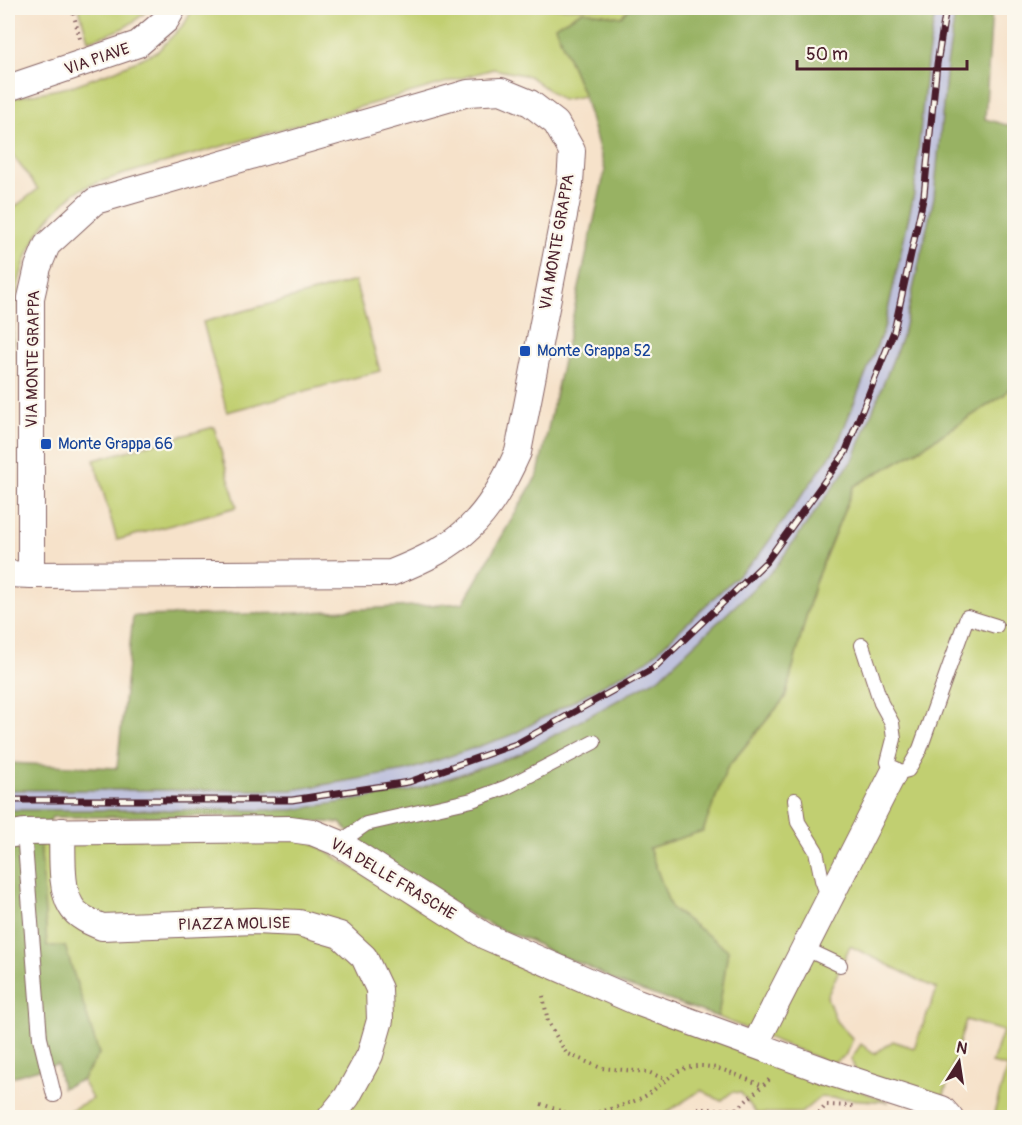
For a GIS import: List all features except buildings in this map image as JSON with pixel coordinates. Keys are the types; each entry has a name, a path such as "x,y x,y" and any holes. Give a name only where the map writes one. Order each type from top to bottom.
{"street":[{"name":"VIA PIAVE","path":"8,84 14,86 138,44 166,20 173,8"},
{"name":"VIA MONTE GRAPPA","path":"501,91 530,103 556,123 572,151 570,184 518,452 504,482 483,514 454,542 425,560 391,573 19,574 31,297 38,267 47,245 95,201 468,93 501,91"},
{"path":"755,1045 893,774"},
{"name":"VIA DELLE FRASCHE","path":"16,833 290,828 312,832 339,843 485,936 637,1002 793,1059 942,1109 950,1118"},
{"name":"PIAZZA MOLISE","path":"62,831 64,884 71,907 86,920 102,927 254,921 299,923 339,935 364,957 380,989 380,1020 370,1055 348,1097 330,1118"}],"lane":[{"path":"862,645 881,703 892,723 894,739 888,762 893,774 908,770 920,748 967,617 996,626"},
{"path":"339,843 366,824 472,800 507,787 594,742"},
{"path":"795,800 798,822 816,851 829,899"},
{"path":"16,833 40,1038 54,1095"},
{"path":"804,948 840,964"}],"path":[{"path":"72,8 86,63"},
{"path":"543,996 548,1022 566,1053 602,1068 648,1072 665,1079"},
{"path":"683,1118 695,1109 737,1109 793,1059"},
{"path":"541,1104 573,1115 604,1110 632,1103 649,1094 680,1069 701,1066 722,1070 763,1086"},
{"path":"815,1118 826,1105 856,1107"},
{"path":"737,1109 745,1118"}],"shaded area":[{"path":"936,8 956,8 947,65 934,197 903,334 854,458 774,569 660,677 520,754 411,791 293,810 8,810 8,790 292,790 406,771 512,735 927,62"}],"green space":[{"path":"79,8 150,8 121,29 88,40"},
{"path":"193,8 630,8 621,17 583,11 555,26 584,96 562,100 529,76 493,69 121,175 76,192 43,226 22,271 16,296 12,348 13,400 8,400 8,212 38,189 8,149 8,99 69,87 116,70 158,51 185,23"},
{"path":"630,8 936,8 927,62 914,194 884,328 836,448 759,555 648,660 512,735 406,771 292,790 8,790 8,763 117,768 133,616 295,613 463,603 538,474 605,170 584,96 555,26 583,11 621,17"},
{"path":"956,8 992,8 985,119 1014,127 1014,382 1004,395 915,452 854,486 815,582 785,698 727,768 703,831 649,848 671,908 728,950 718,1017 619,983 585,965 554,954 529,940 503,931 469,914 370,857 341,823 217,816 52,817 40,839 47,946 65,946 99,1054 82,1080 62,1088 57,1064 8,1078 8,810 293,810 411,791 520,754 660,677 774,569 854,458 903,334 934,197 947,65"},
{"path":"355,281 380,371 227,412 203,322"},
{"path":"1014,382 1014,1117 993,1117 1007,1067 992,1063 1003,1031 966,1020 943,1098 856,1072 851,1059 861,1044 874,1054 893,1041 914,1048 937,989 850,946 827,997 836,1021 853,1039 845,1056 832,1064 718,1017 728,950 670,908 649,848 703,830 727,768 785,698 815,582 854,486 915,452 1004,395"},
{"path":"214,427 237,507 117,540 94,460"},
{"path":"286,837 313,843 462,936 889,1102 820,1097 801,1113 756,1113 741,1093 732,1092 721,1101 701,1090 658,1118 57,1117 92,1099 82,1080 99,1054 47,946 40,839"}],"railway":[{"path":"8,800 292,800 409,782 516,744 654,668 766,562 845,453 894,331 924,195 937,64 946,8"}],"place":[{"name":"Monte Grappa 52","path":"525,351"},
{"name":"Monte Grappa 66","path":"46,444"}]}
